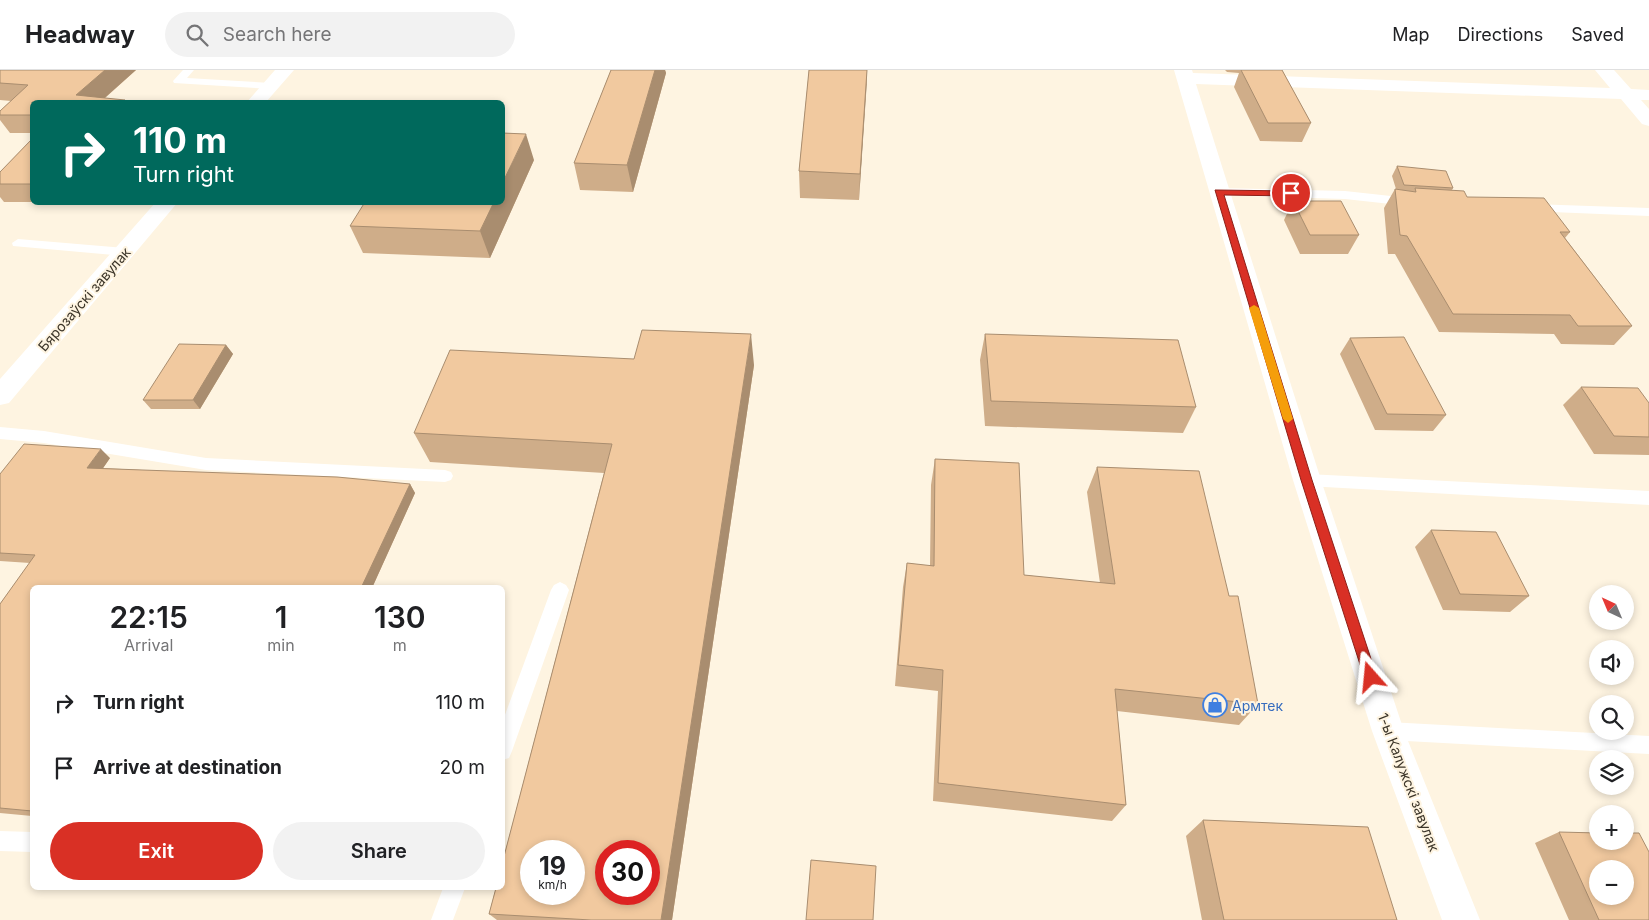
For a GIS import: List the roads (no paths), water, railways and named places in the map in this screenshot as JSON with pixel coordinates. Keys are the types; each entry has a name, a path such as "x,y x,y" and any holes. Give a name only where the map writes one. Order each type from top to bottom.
{"street":[{"path":"258,100 285,70"},
{"path":"1604,70 1649,120"},
{"path":"1185,74 1649,96"},
{"name":"1-ы Калужскі завулак","path":"1185,74 1218,192 1307,480 1388,731 1461,920"},
{"name":"Бярозаўскі завулак","path":"0,396 165,205"}],"lane":[{"path":"189,70 178,81 271,86"},
{"path":"1218,192 1345,194 1418,203"},
{"path":"1521,207 1649,212"},
{"path":"18,243 125,252"},
{"path":"0,433 44,437 206,464 445,476"},
{"path":"1307,480 1649,498"},
{"path":"505,743 560,590"},
{"path":"1388,731 1649,745"},
{"path":"0,841 30,842"},
{"path":"442,920 453,890"}],"place":[{"name":"Армтек","path":"1215,705"}]}
